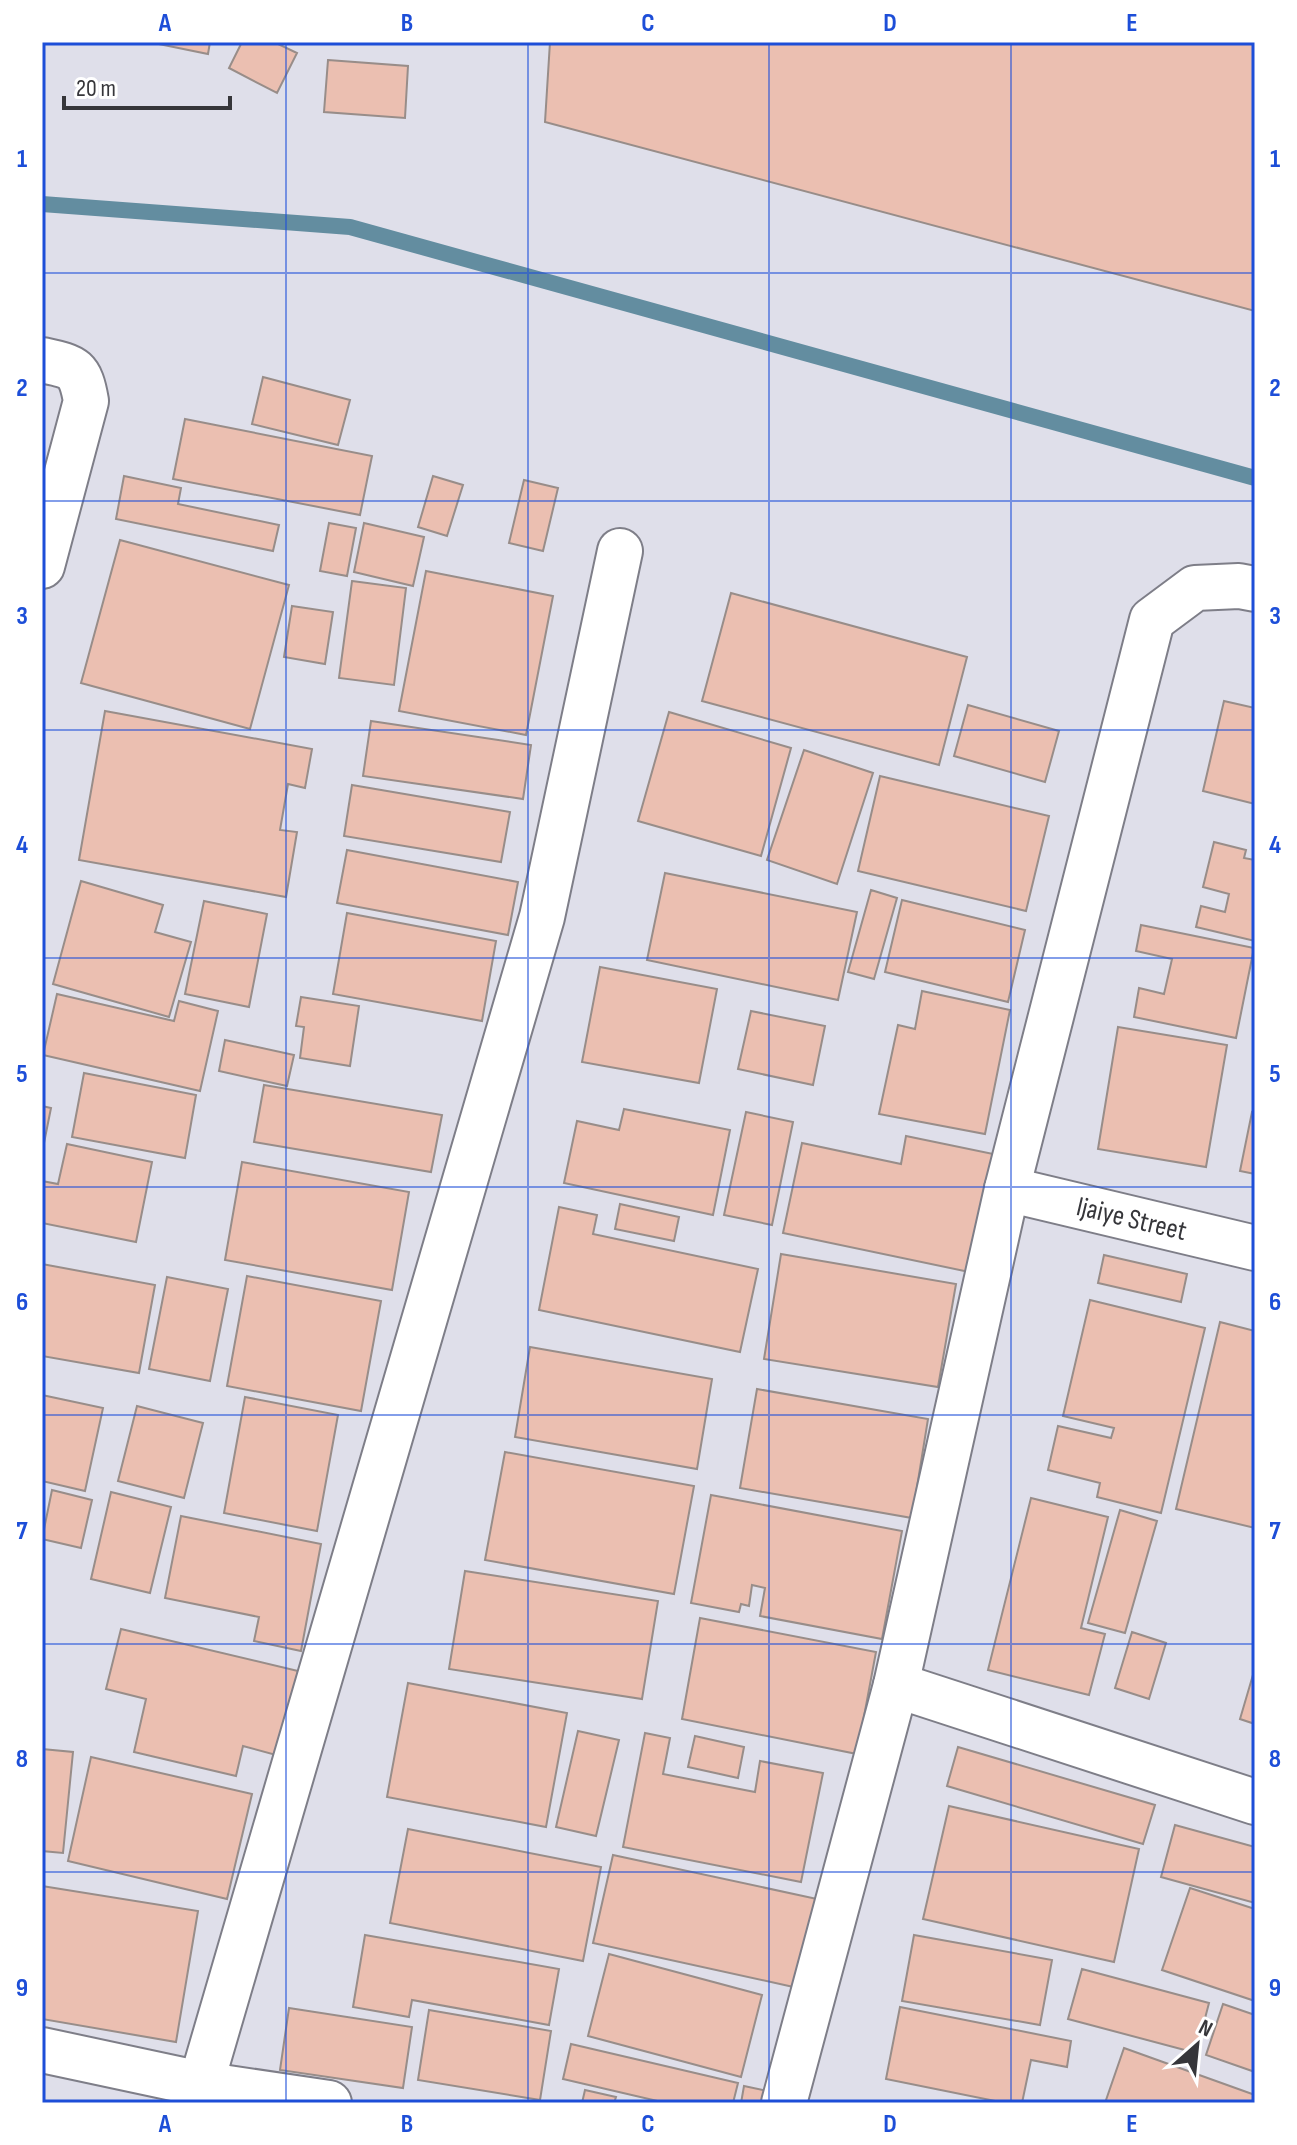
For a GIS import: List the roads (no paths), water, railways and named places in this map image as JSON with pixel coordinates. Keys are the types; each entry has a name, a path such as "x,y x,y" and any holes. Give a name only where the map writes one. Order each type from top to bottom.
{"street":[{"path":"42,360 69,366 83,381 86,401 42,566"},
{"path":"201,2084 542,917 620,551"},
{"path":"784,2103 896,1685 1007,1189 1152,620 1195,588 1239,586 1255,589"},
{"name":"Ijaiye Street","path":"1007,1189 1255,1248"},
{"path":"896,1685 1255,1802"},
{"path":"42,2050 201,2084 329,2103"}],"waterway":[{"path":"42,204 350,227 1255,478"}]}
